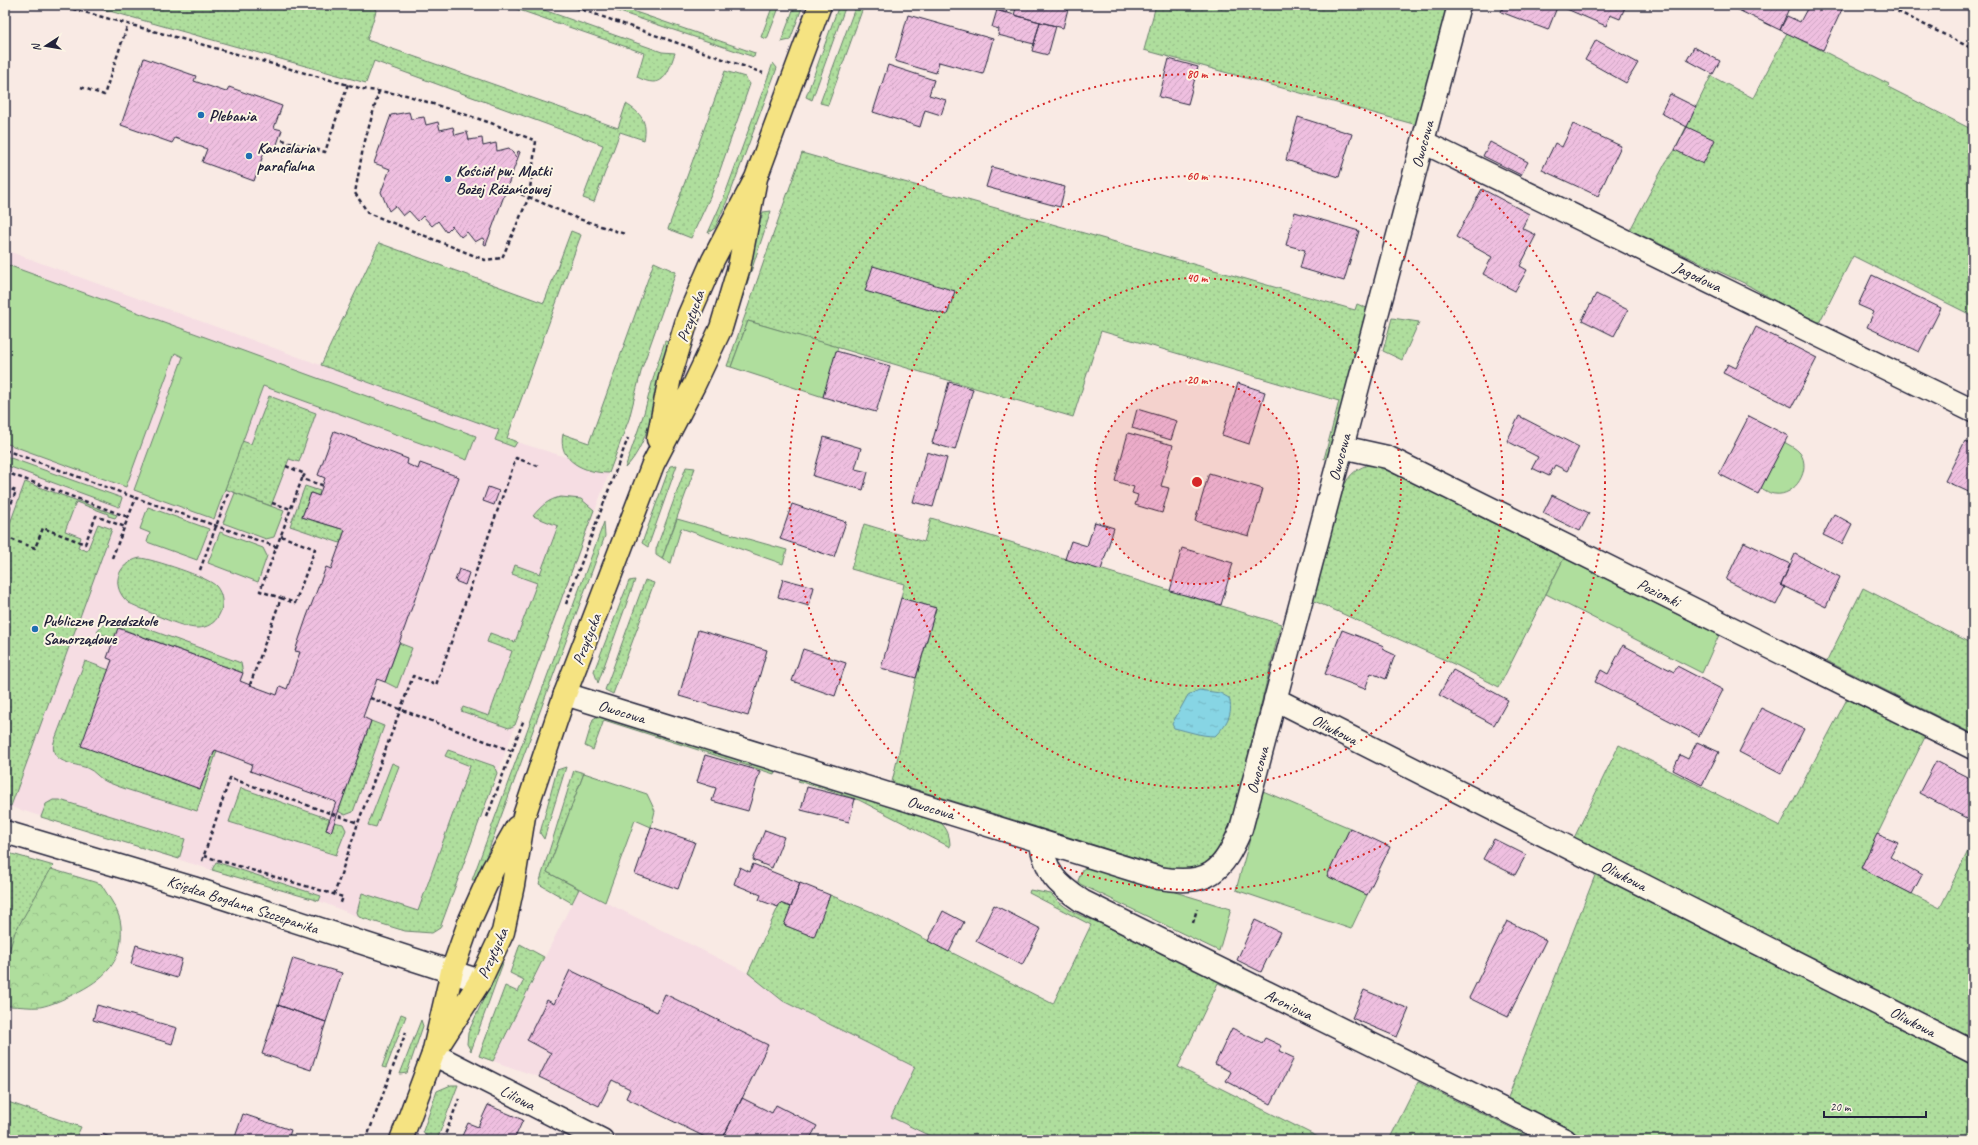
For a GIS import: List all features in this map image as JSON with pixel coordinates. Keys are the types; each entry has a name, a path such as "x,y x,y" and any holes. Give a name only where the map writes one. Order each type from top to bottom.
{"main road":[{"name":"Przytycka","path":"653,464 670,377 688,317 713,260 756,178 820,5"},
{"name":"Przytycka","path":"433,1054 480,981 503,932 513,885 524,816 565,694 653,464 694,385 721,328 739,267 756,178"},
{"name":"Przytycka","path":"401,1140 433,1054 452,971 470,920 493,869 524,816"}],"street":[{"name":"Owocowa","path":"565,694 1159,878 1187,881 1200,879 1222,865 1230,854 1241,829 1459,5"},
{"name":"Jagodowa","path":"1423,142 1973,411"},
{"name":"Poziomki","path":"1342,447 1388,456 1973,748"},
{"name":"Oliwkowa","path":"1275,699 1973,1052"},
{"name":"Księdza Bogdana Szczepanika","path":"5,832 193,888 480,981"},
{"name":"Aroniowa","path":"1040,841 1045,862 1052,876 1064,889 1082,901 1565,1140"},
{"name":"Liliowa","path":"433,1054 602,1140"}],"path":[{"path":"59,5 348,84 406,95 491,123 536,141 528,197 502,258 485,260 368,213 355,193 363,148 380,91"},
{"path":"569,5 764,74"},
{"path":"1885,5 1973,49"},
{"path":"81,87 104,95 128,24"},
{"path":"761,81 766,67"},
{"path":"282,140 325,152 348,84"},
{"path":"506,189 576,218 625,234"},
{"path":"564,610 629,434"},
{"path":"5,450 136,498 277,547"},
{"path":"334,895 358,823 413,676 436,685 516,458 538,466"},
{"path":"281,536 315,549 295,603 260,591 304,474 286,466"},
{"path":"5,472 128,517"},
{"path":"302,479 322,485"},
{"path":"5,487 16,491 5,520"},
{"path":"200,570 229,491"},
{"path":"112,558 136,498"},
{"path":"272,502 291,510"},
{"path":"5,537 35,548 43,528 85,544 96,516 125,527"},
{"path":"250,685 280,598"},
{"path":"370,698 512,751"},
{"path":"484,825 525,714"},
{"path":"201,864 230,778 358,823"},
{"path":"204,856 343,897 339,909"},
{"path":"366,1140 407,1030"},
{"path":"443,1140 469,1072"}],"shaded area":[{"path":"5,250 499,430 507,439 566,457 574,463 596,471 609,473 440,928 432,933 405,931 359,917 319,901 212,870 5,805"},
{"path":"579,889 748,973 783,1001 915,1067 891,1117 938,1140 711,1140 626,1098 630,1089 613,1080 599,1106 539,1077 493,1061"}],"green space":[{"path":"88,5 375,5 374,7 376,11 367,40 618,128 626,104 636,111 644,123 644,140 620,132 594,202 583,198 603,145 374,61 366,83"},
{"path":"505,5 530,5 662,52 675,53 663,78 653,82 646,81 637,77 644,53"},
{"path":"599,5 615,5 755,53 754,57"},
{"path":"773,5 780,5 767,39 761,37"},
{"path":"795,5 803,5 790,40 781,42"},
{"path":"839,5 846,5 812,100 806,97"},
{"path":"856,5 864,5 828,105 820,103"},
{"path":"1156,5 1207,5 1222,9 1223,5 1448,5 1417,125 1144,50"},
{"path":"1787,33 1889,84 1888,87 1973,130 1973,316 1853,256 1818,325 1744,283 1630,230 1666,162 1675,150 1711,76 1753,98"},
{"path":"773,63 777,68 730,194 715,228 708,233 724,197"},
{"path":"725,71 745,77 750,84 712,193 691,238 668,229"},
{"path":"802,153 1355,310 1357,304 1369,309 1329,456 1324,459 1339,401 1101,331 1073,417 748,321 731,367 727,366"},
{"path":"771,211 742,299 739,297 763,212"},
{"path":"571,231 581,235 507,438 517,442 514,447 495,440 499,430 321,365 379,243 544,303"},
{"path":"654,262 676,272 642,368 629,419 609,473 591,471 575,464 569,458 564,451 562,443 563,434 589,443"},
{"path":"5,264 476,436 467,460 263,386 214,519 134,490 183,357 175,353 126,487 5,443"},
{"path":"1392,318 1419,322 1402,360 1383,351"},
{"path":"748,321 838,347 823,397 731,367"},
{"path":"665,341 669,342 654,409 642,443 634,457 625,468 644,413"},
{"path":"269,396 316,413 299,462 289,459 271,506 225,489 242,441 251,444"},
{"path":"1784,442 1800,453 1803,459 1803,474 1800,481 1789,491 1782,494 1769,493 1761,488"},
{"path":"5,456 122,498 119,507 5,465"},
{"path":"1372,464 1381,466 1465,506 1468,511 1564,558 1499,687 1456,665 1312,600 1343,488 1354,472 1362,467"},
{"path":"677,465 648,547 642,543 670,466"},
{"path":"686,467 695,468 662,559 656,555 656,549"},
{"name":"Publiczne Przedszkole Samorządowe","path":"25,482 117,515 115,518 108,516 108,514 76,502 65,531 81,537 78,548 87,551 98,524 112,529 11,806 5,805 5,537"},
{"path":"305,486 320,491 319,496 311,493 302,517 345,530 340,543 290,526"},
{"path":"235,493 284,511 274,537 266,539 223,523"},
{"path":"561,497 581,499 594,510 515,725 509,728 461,711 463,707 489,716 512,651 487,642 490,633 515,642 537,583 512,574 515,565 540,574 558,526 533,516 539,509 553,499"},
{"path":"148,507 209,529 197,560 147,542 150,533 140,529"},
{"path":"931,518 1281,624 1228,837 1217,853 1206,864 1199,867 1171,869 892,782 915,682 936,608 901,598 904,584 851,569 864,524 924,542"},
{"path":"677,519 787,550 783,564 681,528 671,563 662,559"},
{"path":"604,522 605,536 486,857 475,880 472,880"},
{"path":"220,532 263,548 267,556 258,582 208,563"},
{"path":"140,558 192,573 211,582 216,586 221,596 221,611 217,618 204,627 190,627 163,618 129,603 119,590 118,577 125,565"},
{"path":"1564,558 1719,635 1702,673 1546,594"},
{"path":"635,580 598,683 594,671 629,581"},
{"path":"645,580 654,583 613,694 605,690"},
{"path":"1863,588 1973,644 1973,734 1827,661"},
{"path":"117,620 126,621 241,663 243,673 119,628 114,639 97,632 103,625"},
{"path":"399,643 412,648 397,688 385,682"},
{"path":"85,661 109,670 82,746 200,789 215,750 217,751 197,811 107,782 90,769 63,761 55,754 53,749 54,742"},
{"path":"1847,699 1926,735 1861,868 1940,908 1973,841 1973,1046 1574,838 1619,745 1780,826"},
{"path":"598,716 776,767 774,774 604,720 593,750 585,746 593,719"},
{"path":"371,721 384,726 353,812 345,815 338,811"},
{"path":"448,750 494,766 497,773 440,928 432,933 405,931 359,917 357,912 362,893 418,911 470,766 445,756"},
{"path":"392,763 399,766 376,827 368,825"},
{"path":"566,767 544,839 540,833 557,770"},
{"path":"574,770 584,773 547,872 579,889 572,903 539,884"},
{"path":"584,773 647,794 655,811 651,827 635,820 605,902 547,872"},
{"path":"802,777 935,818 947,830 950,847 859,800 798,781"},
{"path":"241,788 329,819 326,830 331,832 334,822 343,824 346,830 336,855 229,822"},
{"path":"1263,791 1350,828 1327,876 1367,895 1351,929 1236,890"},
{"path":"53,800 60,800 185,839 179,859 41,817 46,804"},
{"path":"5,852 54,866 51,869 5,976"},
{"path":"216,862 321,896 319,901 212,870"},
{"path":"1089,866 1231,909 1219,951 1080,884 1078,881 1082,870"},
{"path":"51,869 101,884 113,904 120,920 121,939 119,950 110,968 103,975 74,994 62,1000 40,1007 9,1006 5,1004 5,964 15,932"},
{"path":"1596,873 1973,1065 1973,1140 1590,1140 1507,1100"},
{"path":"1030,890 1051,894 1060,903 1081,916 1129,932 1168,949 1245,990 1243,995 1218,983 1178,1067 1324,1140 938,1140 891,1117 915,1067 783,1001 748,973 780,903 791,907 784,925 813,936 830,895 872,912 1053,1004 1091,925 1029,893"},
{"path":"520,944 544,957 493,1061 479,1056 505,986 518,992 524,980 510,973"},
{"path":"500,963 503,963 471,1051 467,1044 468,1033"},
{"path":"401,1014 406,1016 386,1068 382,1067"},
{"path":"421,1020 423,1026 407,1073 400,1074"},
{"path":"1418,1082 1536,1140 1389,1140"},
{"path":"451,1085 458,1085 437,1140 432,1140 427,1137 423,1131 437,1091"},
{"path":"5,1101 81,1127 75,1140 5,1140"}],"water":[{"path":"1199,690 1220,693 1229,698 1230,714 1223,728 1215,736 1174,728 1172,724 1188,695"}],"building":[{"path":"977,5 1008,5 1006,13"},
{"path":"1017,5 1069,5 1063,28 1014,15"},
{"path":"1504,5 1558,5 1548,30 1501,12"},
{"path":"1563,5 1626,5 1620,19 1610,15 1606,26 1562,7"},
{"path":"1728,5 1783,5 1789,8 1780,30"},
{"path":"1809,5 1844,5 1823,50 1780,30 1787,16 1800,22"},
{"path":"997,10 1040,22 1034,44 998,35 999,29 992,27"},
{"path":"908,15 993,39 983,74 939,62 936,73 895,61"},
{"path":"1040,22 1056,26 1048,55 1032,51"},
{"path":"1596,40 1638,63 1626,83 1585,60"},
{"path":"1694,47 1720,61 1713,74 1687,60"},
{"name":"Plebania","path":"144,58 196,76 194,81 226,92 229,87 282,106 274,128 282,130 276,147 267,144 254,181 202,162 207,149 175,138 172,143 121,125"},
{"path":"1169,59 1198,67 1188,104 1159,97"},
{"path":"888,65 934,80 929,95 946,100 941,115 925,110 920,127 873,112"},
{"path":"1670,94 1696,107 1687,127 1661,113"},
{"name":"Kościół pw. Matki Bożej Różańcowej","path":"409,112 411,119 424,117 426,125 438,122 440,130 453,127 455,135 467,132 469,140 482,138 483,146 496,143 497,151 509,148 516,157 518,151 520,152 486,245 484,244 485,240 482,238 475,242 467,232 461,237 452,226 446,232 438,221 432,226 423,216 418,221 409,211 403,216 395,206 389,211 381,192 390,169 374,163 391,115"},
{"path":"1298,117 1352,134 1339,177 1286,160"},
{"path":"1573,124 1621,146 1598,196 1542,170 1555,143 1562,147"},
{"path":"1687,127 1715,140 1703,164 1675,150"},
{"path":"1490,142 1528,162 1521,175 1483,156"},
{"path":"992,167 1065,187 1060,207 986,187"},
{"path":"1482,189 1529,214 1522,228 1536,235 1520,266 1527,270 1515,291 1483,274 1492,257 1456,237"},
{"path":"1295,212 1359,231 1344,281 1300,268 1305,250 1286,245"},
{"path":"873,266 955,291 947,315 865,291"},
{"path":"1872,275 1941,308 1919,352 1867,327 1874,312 1858,305"},
{"path":"1596,294 1628,310 1614,336 1582,320"},
{"path":"1756,327 1817,358 1792,407 1723,373 1728,364 1736,368"},
{"path":"836,351 890,366 876,412 823,397"},
{"path":"949,382 973,389 955,450 932,443"},
{"path":"1238,383 1265,392 1249,444 1222,435"},
{"path":"1137,409 1177,421 1171,440 1132,428"},
{"path":"1519,416 1579,447 1567,471 1555,465 1549,476 1532,468 1538,457 1507,441"},
{"path":"1749,416 1788,436 1758,494 1719,474"},
{"path":"334,431 408,459 407,464 418,469 420,463 459,477 385,682 377,679 363,717 371,721 331,832 326,830 336,802 250,771 252,764 215,750 200,789 81,746 112,660 107,658 118,628 243,673 240,681 277,695 280,686 287,689 300,652 295,651 307,616 326,567 331,569 345,530 302,517 311,493 319,496 325,478 318,475"},
{"path":"1128,433 1173,445 1161,486 1169,488 1162,513 1135,505 1138,495 1132,493 1134,487 1115,481"},
{"path":"824,437 861,448 855,469 868,472 863,490 813,476"},
{"path":"1965,441 1973,445 1973,494 1945,481"},
{"path":"927,452 947,458 933,507 913,502"},
{"path":"1209,473 1263,489 1249,536 1195,521"},
{"path":"488,487 499,491 494,505 483,501"},
{"path":"1552,495 1589,513 1580,531 1543,513"},
{"path":"792,504 846,522 834,557 780,539"},
{"path":"1834,514 1852,524 1842,544 1823,535"},
{"path":"1095,522 1114,528 1101,570 1065,559 1071,541 1087,546"},
{"path":"1744,542 1790,564 1781,585 1785,587 1776,605 1726,580"},
{"path":"1182,548 1233,563 1221,605 1170,591"},
{"path":"1795,554 1840,577 1826,607 1781,585"},
{"path":"459,569 469,573 465,585 455,581"},
{"path":"783,579 814,587 809,606 778,597"},
{"path":"901,598 936,608 916,678 881,668"},
{"path":"698,630 767,650 748,716 679,696"},
{"path":"1342,630 1384,646 1382,649 1395,655 1386,679 1371,673 1365,689 1325,674"},
{"path":"1623,645 1674,672 1677,666 1723,690 1699,736 1595,682 1601,670 1608,674"},
{"path":"803,649 846,663 835,696 792,681"},
{"path":"1453,670 1508,700 1494,725 1439,695"},
{"path":"1761,708 1804,729 1781,774 1739,752"},
{"path":"1697,742 1719,752 1702,785 1673,770 1680,755 1688,759"},
{"path":"705,755 760,771 748,811 712,801 716,788 697,782"},
{"path":"1936,761 1973,780 1973,821 1919,793"},
{"path":"807,787 855,799 849,822 801,810"},
{"path":"651,827 695,842 678,889 635,874"},
{"path":"1350,828 1390,847 1367,895 1327,876"},
{"path":"765,830 784,837 772,868 753,860"},
{"path":"1877,834 1898,843 1890,857 1922,875 1912,894 1861,868"},
{"path":"1494,839 1526,855 1515,875 1483,859"},
{"path":"753,864 800,883 791,907 780,903 778,907 759,900 761,895 734,884 740,867 750,872"},
{"path":"800,883 830,895 814,937 784,925"},
{"path":"994,905 1041,929 1022,965 976,941"},
{"path":"943,911 964,922 949,952 928,941"},
{"path":"1255,920 1280,932 1261,972 1237,960"},
{"path":"1507,921 1546,940 1508,1017 1469,998"},
{"path":"136,945 182,959 177,978 131,964"},
{"path":"293,958 342,973 326,1022 278,1005"},
{"path":"570,970 657,1012 665,994 768,1045 722,1140 711,1140 626,1098 630,1089 612,1080 599,1106 539,1077 551,1053 527,1040 547,1000 554,1004"},
{"path":"1364,990 1409,1009 1397,1037 1352,1018"},
{"path":"97,1005 177,1028 172,1044 93,1020"},
{"path":"278,1005 326,1022 311,1070 262,1054"},
{"path":"1232,1028 1262,1043 1265,1038 1282,1046 1279,1051 1294,1058 1271,1104 1226,1081 1231,1072 1215,1064"},
{"path":"742,1098 772,1113 776,1105 817,1126 809,1140 722,1140"},
{"path":"488,1105 523,1120 514,1140 470,1140 462,1136 468,1123 478,1127"},
{"path":"243,1114 291,1130 288,1140 234,1140"},
{"path":"102,1134 118,1140 100,1140"}],"place":[{"name":"Plebania","path":"201,115"},
{"name":"Kancelaria parafialna","path":"249,156"},
{"name":"Kościół pw. Matki Bożej Różańcowej","path":"448,179"},
{"name":"Publiczne Przedszkole Samorządowe","path":"35,629"}]}
